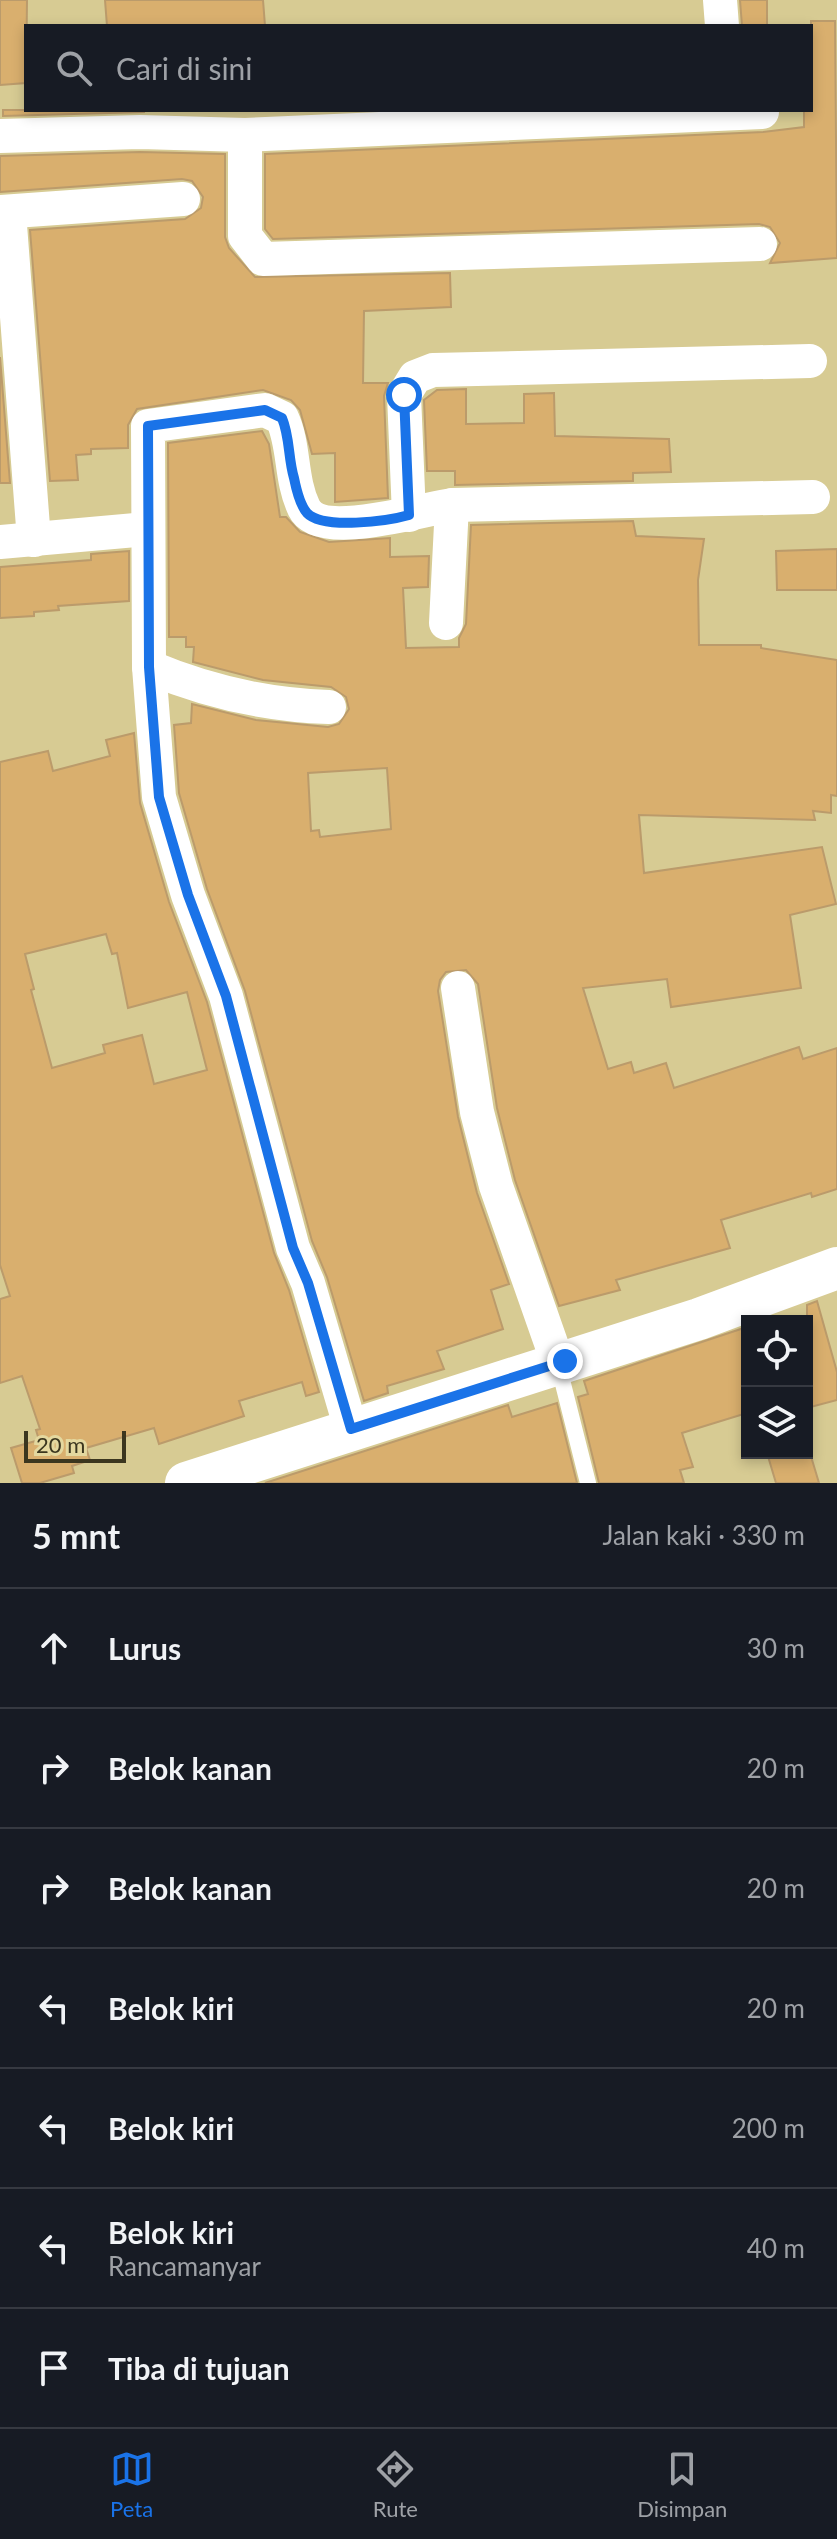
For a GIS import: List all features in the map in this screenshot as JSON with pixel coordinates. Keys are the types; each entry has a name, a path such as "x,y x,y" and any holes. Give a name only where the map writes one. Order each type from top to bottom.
{"street":[{"path":"720,0 722,24"},
{"path":"0,136 140,132 245,135 762,112"},
{"path":"245,135 245,236 263,259 760,244"},
{"path":"34,540 4,212 183,199"},
{"path":"409,515 404,395 415,377 433,370 810,361"},
{"path":"351,1429 308,1283 293,1248 226,996 188,895 159,797 149,667 148,426 265,410 282,418 287,429 293,477 305,511 334,522 409,515 452,505 813,497"},
{"path":"446,623 452,505"},
{"path":"0,542 147,529"},
{"path":"149,667 200,688 266,703 329,707"},
{"path":"458,988 477,1112 496,1186 558,1363"},
{"path":"186,1483 699,1319 837,1268"}],"lane":[{"path":"558,1363 588,1483"}],"building":[{"path":"0,0 27,0 24,83 0,85"},
{"path":"105,0 263,0 265,24 107,24"},
{"path":"740,0 767,0 767,24 742,24"},
{"path":"811,21 835,21 837,258 770,263 780,243 770,227 759,224 273,239 265,229 265,154 763,132 804,127 804,112 813,112"},
{"path":"3,110 144,112 3,116"},
{"path":"140,152 225,154 225,237 229,248 255,277 450,273 451,307 364,311 363,383 388,383 384,396 388,498 335,502 335,453 312,454 300,410 291,400 263,390 137,409 128,425 128,448 91,449 91,454 76,455 78,480 50,481 30,230 185,219 201,208 203,197 192,181 182,179 0,192 0,156"},
{"path":"0,357 10,483 0,483"},
{"path":"466,389 466,424 524,423 524,394 554,393 555,436 669,439 671,472 633,473 633,481 455,485 455,471 427,471 424,400 437,390"},
{"path":"262,431 269,444 280,517 286,517 300,532 329,542 390,538 390,557 429,556 428,587 403,588 406,648 459,647 459,638 466,624 471,525 633,521 636,536 704,539 698,580 699,645 761,645 761,648 837,660 837,796 831,795 831,813 813,811 815,820 639,815 644,873 822,847 836,904 790,915 801,988 671,1007 667,979 583,988 608,1069 631,1062 634,1073 666,1063 674,1088 799,1047 803,1059 837,1048 837,1189 812,1197 811,1193 721,1220 730,1248 616,1280 620,1290 559,1306 515,1180 497,1108 478,984 466,970 446,972 440,980 438,991 458,1117 477,1193 509,1284 491,1290 503,1329 437,1351 444,1369 387,1386 388,1393 364,1401 327,1277 312,1241 245,991 207,889 179,793 174,725 191,723 192,704 256,720 328,727 339,724 349,709 346,697 331,687 263,680 193,662 194,647 186,647 186,637 169,637 168,443","holes":["387,768 391,829 320,837 319,830 311,831 308,773"]},
{"path":"837,549 837,590 777,590 776,551"},
{"path":"129,551 129,601 58,606 59,610 34,612 34,616 0,618 0,567 91,560 91,554"},
{"path":"134,733 140,803 169,902 207,1002 274,1253 289,1290 319,1392 306,1396 302,1382 239,1401 244,1416 159,1444 154,1428 86,1448 90,1460 72,1466 74,1473 40,1483 22,1483 11,1448 39,1440 36,1430 40,1429 22,1376 0,1383 0,1299 10,1296 0,1265 0,762 48,751 53,771 110,756 106,740","holes":["106,934 112,954 117,953 128,1008 187,992 207,1070 154,1084 142,1035 103,1045 105,1053 52,1068 31,990 34,989 25,954"]},
{"path":"817,1301 837,1372 837,1400 813,1406 813,1315 807,1315 807,1305"},
{"path":"741,1329 741,1415 682,1433 693,1467 680,1470 684,1483 599,1483 578,1397 588,1394 584,1381"},
{"path":"557,1403 577,1483 265,1483 508,1405 512,1417"},
{"path":"769,1459 812,1459 819,1483 776,1483"}],"route":[{"path":"404,395 409,515 398,518 334,522 317,520 305,511 293,477 287,429 282,418 265,410 148,426 149,667 159,797 188,895 226,996 293,1248 308,1283 351,1429 565,1361"}]}
